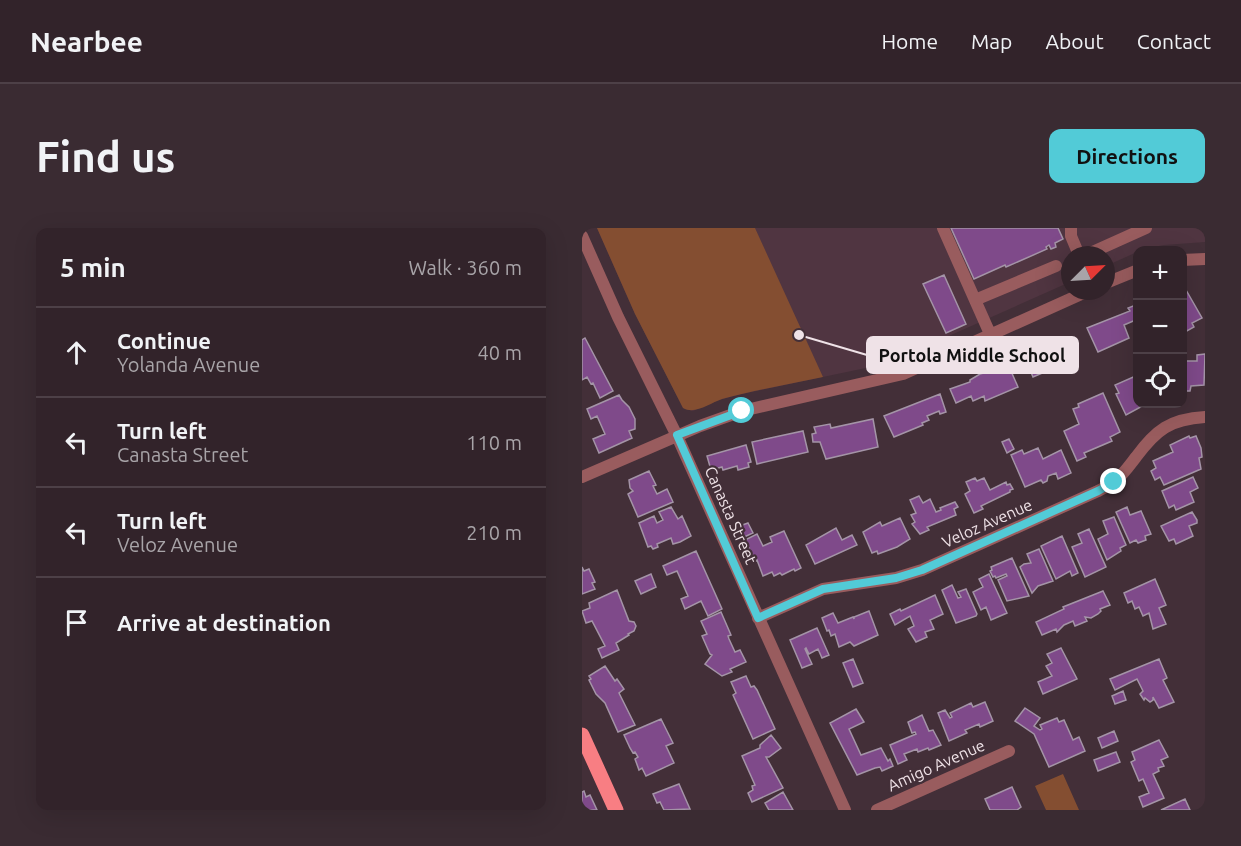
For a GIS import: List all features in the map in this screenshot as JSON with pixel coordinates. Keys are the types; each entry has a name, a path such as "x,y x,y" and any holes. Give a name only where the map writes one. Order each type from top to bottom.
{"main road":[{"path":"582,735 616,810"}],"street":[{"path":"943,228 991,336"},
{"path":"1071,228 1071,236 1075,246"},
{"path":"1106,246 1146,228"},
{"name":"Canasta Street","path":"582,236 618,317 677,435 845,810"},
{"path":"1187,260 1205,260"},
{"path":"975,300 1056,266"},
{"path":"1115,279 1133,272"},
{"path":"582,477 677,435 742,411 903,374 1069,300"},
{"name":"Veloz Avenue","path":"758,618 823,589 913,574 1098,491 1114,482 1125,472 1150,439 1162,429 1178,421 1205,417"},
{"name":"Amigo Avenue","path":"877,810 1009,751"}],"shaded area":[{"path":"597,228 1205,228 1205,242 1133,246 1133,254 1115,262 1115,246 1061,246 1061,286 880,365 742,394 719,400 693,411 683,408 635,314"},
{"path":"597,228 755,228 823,377 722,399 697,409 683,408 635,314"},
{"path":"1063,774 1079,810 1046,810 1035,786"}],"building":[{"path":"951,228 1058,228 1063,239 1055,243 1056,247 1051,249 1049,245 1047,249 974,279"},
{"path":"944,275 966,324 946,333 923,284"},
{"path":"1187,292 1202,318 1192,323 1194,327 1187,331"},
{"path":"1133,306 1133,321 1124,325 1129,338 1098,352 1087,328 1130,311 1128,308"},
{"path":"585,338 613,391 600,398 593,383 591,384 587,377 582,380 582,340"},
{"path":"1069,338 1075,352 1059,359 1061,365 1033,377 1024,355 1045,345 1046,348"},
{"path":"1205,354 1204,385 1191,386 1190,391 1187,391 1187,361 1197,361 1197,355"},
{"path":"1007,362 1018,387 985,401 984,396 973,401 971,396 956,403 950,389 970,382 980,374"},
{"path":"1133,377 1133,408 1139,408 1126,415 1116,394 1119,393 1115,385"},
{"path":"1103,393 1120,432 1110,437 1112,441 1084,453 1086,457 1077,461 1064,431 1079,424 1073,409 1079,407 1078,404"},
{"path":"940,394 946,412 940,414 939,411 927,416 929,420 922,423 923,425 894,437 884,416"},
{"path":"619,395 635,419 635,429 629,431 632,438 599,453 593,439 605,434 597,416 591,419 587,409"},
{"path":"873,419 878,447 826,459 820,442 813,442 812,434 816,433 814,427 830,424 831,428"},
{"path":"803,431 808,452 757,464 752,442"},
{"path":"1189,436 1190,438 1196,436 1201,448 1202,457 1199,458 1201,469 1164,485 1160,477 1155,480 1151,471 1156,468 1153,461 1173,452 1170,445"},
{"path":"1009,439 1014,449 1007,453 1002,442"},
{"path":"746,445 751,462 748,463 749,467 738,470 737,466 723,470 722,467 711,470 707,456"},
{"path":"1038,448 1043,459 1061,450 1071,473 1058,479 1056,473 1048,476 1047,481 1043,483 1041,480 1025,487 1011,455 1022,450 1024,454"},
{"path":"649,471 656,485 653,486 657,494 667,489 673,502 638,517 628,494 633,491 629,480"},
{"path":"1193,477 1198,488 1190,492 1194,502 1176,510 1174,505 1169,508 1162,491"},
{"path":"975,478 977,481 984,478 990,490 1006,482 1013,489 981,506 983,509 974,513 965,494 970,491 966,482"},
{"path":"919,496 923,503 930,499 936,512 955,502 958,507 954,509 956,515 927,527 929,530 920,534 912,524 915,522 911,515 916,513 910,500"},
{"path":"671,507 678,519 682,516 691,536 673,544 671,538 657,544 658,547 653,549 651,546 648,547 639,523 654,516 657,523 663,520 659,512"},
{"path":"1127,507 1130,515 1141,511 1151,534 1145,536 1146,540 1138,543 1136,540 1130,543 1116,512"},
{"path":"1192,512 1197,520 1197,523 1189,526 1193,536 1176,544 1174,539 1169,541 1161,526"},
{"path":"1114,517 1126,545 1107,560 1098,539 1108,534 1103,521"},
{"path":"900,518 910,539 878,554 877,551 872,553 863,532 880,522 882,526"},
{"path":"748,523 753,533 742,538 737,527"},
{"path":"836,528 842,540 852,535 857,545 815,564 806,545"},
{"path":"1089,529 1106,567 1085,577 1072,547 1082,543 1078,534"},
{"path":"784,531 801,568 782,575 780,573 774,576 772,572 763,576 745,540 757,534 763,546 772,542 770,537"},
{"path":"1062,536 1078,573 1072,576 1070,571 1056,579 1041,546"},
{"path":"1039,549 1053,581 1038,586 1032,593 1020,567 1031,563 1027,554"},
{"path":"696,551 722,609 708,616 701,601 685,609 681,599 688,596 677,571 667,575 663,566"},
{"path":"1012,558 1029,596 1007,601 998,580 1007,576 1006,574 996,578 990,571 991,567"},
{"path":"582,567 584,571 589,569 595,582 592,583 595,589 582,594"},
{"path":"651,574 656,587 641,594 635,581"},
{"path":"989,574 1007,613 991,620 986,607 981,610 973,592 983,587 979,579"},
{"path":"1155,579 1166,605 1159,608 1166,624 1153,629 1149,613 1143,616 1139,607 1135,609 1132,601 1128,603 1124,593"},
{"path":"952,585 958,598 961,597 958,592 966,589 976,616 956,623 942,590"},
{"path":"617,590 629,621 634,622 636,626 634,631 616,643 619,650 602,658 598,649 605,646 592,621 586,623 582,611 590,608 589,603"},
{"path":"1103,591 1110,605 1100,609 1098,614 1091,618 1085,617 1087,621 1075,626 1073,621 1064,625 1057,632 1056,629 1042,635 1036,622 1064,609 1063,607"},
{"path":"935,595 943,614 930,620 934,629 925,632 927,637 916,642 908,629 914,626 910,616 895,625 890,614"},
{"path":"869,611 878,635 854,646 850,642 839,647 835,634 831,636 822,618 833,613 838,623 853,617 854,619"},
{"path":"721,612 731,635 728,636 735,652 740,650 746,662 730,669 732,672 722,676 705,664 712,655 702,636 707,634 701,621"},
{"path":"817,628 829,655 822,658 818,649 809,654 806,648 812,664 802,668 790,640"},
{"path":"1061,648 1077,679 1043,694 1038,682 1052,676 1046,666 1052,663 1047,654"},
{"path":"853,659 863,683 853,687 843,663"},
{"path":"1159,659 1167,678 1163,680 1174,702 1159,708 1153,697 1150,702 1145,698 1144,700 1140,694 1143,691 1137,679 1115,690 1110,679"},
{"path":"605,666 615,681 617,679 624,689 619,693 635,725 618,732 605,703 596,694 589,680 591,679 589,676"},
{"path":"746,676 751,687 754,686 757,690 775,729 753,739 733,695 736,693 731,682"},
{"path":"1123,691 1126,700 1115,704 1112,696"},
{"path":"985,702 993,721 965,730 967,733 949,741 938,713 945,710 950,718 952,717 950,713 971,703 973,707"},
{"path":"1025,708 1040,718 1034,726 1040,730 1042,729 1040,725 1057,718 1059,722 1064,720 1073,740 1079,737 1085,751 1049,767 1034,734 1015,721"},
{"path":"856,709 864,722 849,729 861,755 881,748 893,766 882,771 880,767 875,768 857,775 830,723"},
{"path":"922,715 929,731 933,730 941,745 929,750 928,748 918,752 917,749 904,754 907,760 898,764 890,745 916,734 912,733 908,722"},
{"path":"661,719 673,743 666,746 674,763 646,776 642,768 639,770 635,759 638,757 635,752 633,753 624,735"},
{"path":"1114,731 1118,741 1102,748 1098,738"},
{"path":"771,735 781,748 766,757 783,788 752,802 748,793 755,785 742,756 760,748 760,745"},
{"path":"1159,740 1168,757 1161,760 1164,766 1158,768 1159,771 1153,774 1164,798 1143,807 1139,797 1149,793 1143,779 1139,781 1131,762 1135,760 1132,752"},
{"path":"1116,752 1120,762 1098,771 1094,760"},
{"path":"679,784 690,809 664,810 660,802 657,803 653,794"},
{"path":"1012,787 1021,807 1017,810 990,810 985,799"},
{"path":"584,791 586,797 590,795 597,810 582,810 582,792"},
{"path":"783,792 793,810 769,810 765,803"},
{"path":"1185,799 1190,810 1161,810"}],"place":[{"name":"Portola Middle School","path":"799,335"}],"route":[{"path":"742,411 677,435 758,618 823,589 913,574 1114,482"}]}
